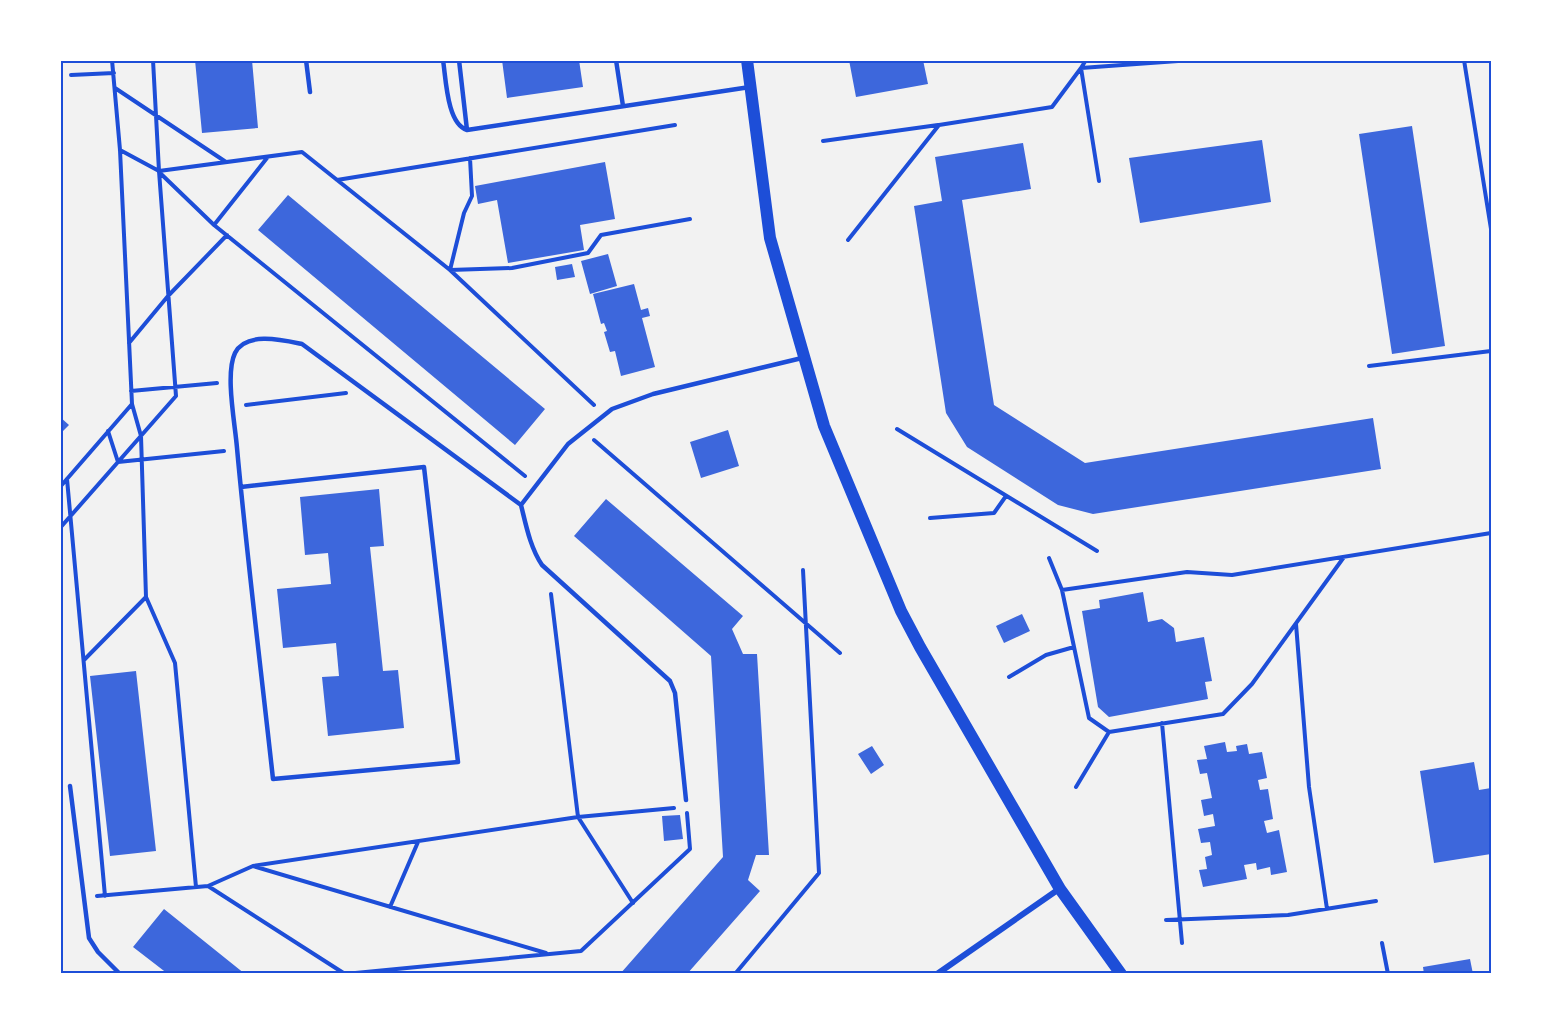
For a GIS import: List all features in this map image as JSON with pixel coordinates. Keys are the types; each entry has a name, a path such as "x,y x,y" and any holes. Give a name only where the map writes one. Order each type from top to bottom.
{"main road":[{"path":"747,60 770,238 824,426 901,611 1060,889 1121,974"}],"street":[{"path":"937,974 1060,889"}],"lane":[{"path":"306,60 310,92"},
{"path":"443,60 452,115 459,127 467,130 750,87"},
{"path":"459,60 467,130"},
{"path":"616,60 622,106"},
{"path":"241,487 424,467 458,762 273,779 241,487 237,450 230,370 236,351 251,340 277,339 302,344 521,505 537,557 670,681 675,693 686,800"},
{"path":"521,505 568,444 612,409 653,394 805,357"},
{"path":"70,786 89,938 98,952 120,974"}],"path":[{"path":"112,60 120,150 132,404 141,436 146,597 175,663 196,887"},
{"path":"60,528 176,396 153,60"},
{"path":"823,141 1052,107 1086,60"},
{"path":"1081,68 1192,60"},
{"path":"1464,60 1491,229"},
{"path":"1081,68 1099,181"},
{"path":"71,75 114,73"},
{"path":"115,87 156,117 227,162"},
{"path":"337,180 675,125"},
{"path":"848,240 939,125"},
{"path":"120,150 159,171 214,225 537,484"},
{"path":"159,171 302,152 450,270 603,416"},
{"path":"214,225 267,157"},
{"path":"450,270 464,213 471,196 470,159"},
{"path":"450,270 512,268 588,253 601,235 690,219"},
{"path":"129,343 168,296 227,235"},
{"path":"1369,366 1491,351"},
{"path":"131,391 231,381"},
{"path":"233,406 366,391"},
{"path":"60,487 132,404"},
{"path":"897,429 1097,551"},
{"path":"108,431 118,462"},
{"path":"585,431 840,653"},
{"path":"118,462 237,450"},
{"path":"67,479 105,896"},
{"path":"930,518 994,513 1006,496"},
{"path":"1062,590 1187,572 1232,575 1491,533"},
{"path":"1049,558 1062,590 1089,718 1108,732 1223,714 1252,684 1345,557"},
{"path":"548,569 578,817 633,903"},
{"path":"735,974 819,873 803,570"},
{"path":"84,661 146,597"},
{"path":"1296,624 1309,787 1327,909"},
{"path":"1009,677 1046,655 1074,647"},
{"path":"1162,723 1182,943"},
{"path":"1076,787 1108,732"},
{"path":"208,886 345,974 581,951 690,849 686,800"},
{"path":"83,897 208,886 253,866 578,817 686,807"},
{"path":"390,907 418,842"},
{"path":"253,866 549,954"},
{"path":"1166,920 1288,915 1376,902"},
{"path":"1382,943 1388,974"}],"building":[{"path":"195,60 252,60 258,128 202,133"},
{"path":"502,60 579,60 583,87 507,98"},
{"path":"849,60 923,60 928,84 856,97"},
{"path":"1412,126 1445,346 1392,354 1359,134"},
{"path":"1262,140 1271,202 1140,223 1129,158"},
{"path":"1023,143 1031,189 962,200 994,405 1085,463 1373,418 1381,469 1093,514 1058,505 967,447 946,413 914,206 942,201 935,157"},
{"path":"605,162 615,219 580,225 584,250 508,263 497,200 478,204 475,186"},
{"path":"288,195 545,409 515,445 258,230"},
{"path":"608,254 617,286 590,294 581,261"},
{"path":"572,264 575,277 557,280 555,267"},
{"path":"634,284 641,310 648,308 650,316 642,318 655,367 621,376 615,351 610,352 604,332 607,331 604,323 601,324 593,294"},
{"path":"60,417 69,425 60,434"},
{"path":"728,430 739,466 701,478 690,442"},
{"path":"379,489 384,546 370,547 383,671 398,670 404,728 328,736 322,677 339,676 336,643 283,648 277,589 331,584 328,553 305,555 300,497"},
{"path":"606,499 743,616 732,629 743,654 757,654 769,855 756,855 748,880 760,891 687,974 620,974 723,857 711,656 574,536"},
{"path":"1143,592 1148,622 1162,619 1174,628 1176,642 1204,637 1212,681 1205,682 1208,699 1109,717 1098,707 1082,611 1100,608 1099,600"},
{"path":"1022,614 1030,631 1004,643 996,626"},
{"path":"136,671 156,851 110,856 90,676"},
{"path":"1225,742 1227,752 1237,751 1236,746 1247,744 1249,754 1262,752 1267,778 1258,780 1260,790 1268,789 1273,819 1264,821 1267,833 1279,830 1287,872 1271,875 1270,867 1257,870 1256,863 1244,865 1247,879 1203,887 1199,870 1207,869 1205,857 1212,855 1210,842 1201,843 1198,829 1215,826 1213,814 1204,816 1201,800 1212,798 1207,773 1200,774 1197,760 1207,759 1204,746"},
{"path":"872,746 884,765 871,774 858,754"},
{"path":"1474,762 1479,790 1491,788 1491,854 1434,863 1420,771"},
{"path":"680,815 683,839 664,841 662,816"},
{"path":"164,909 245,974 168,974 133,947"},
{"path":"1470,959 1473,974 1424,974 1423,967"}]}
